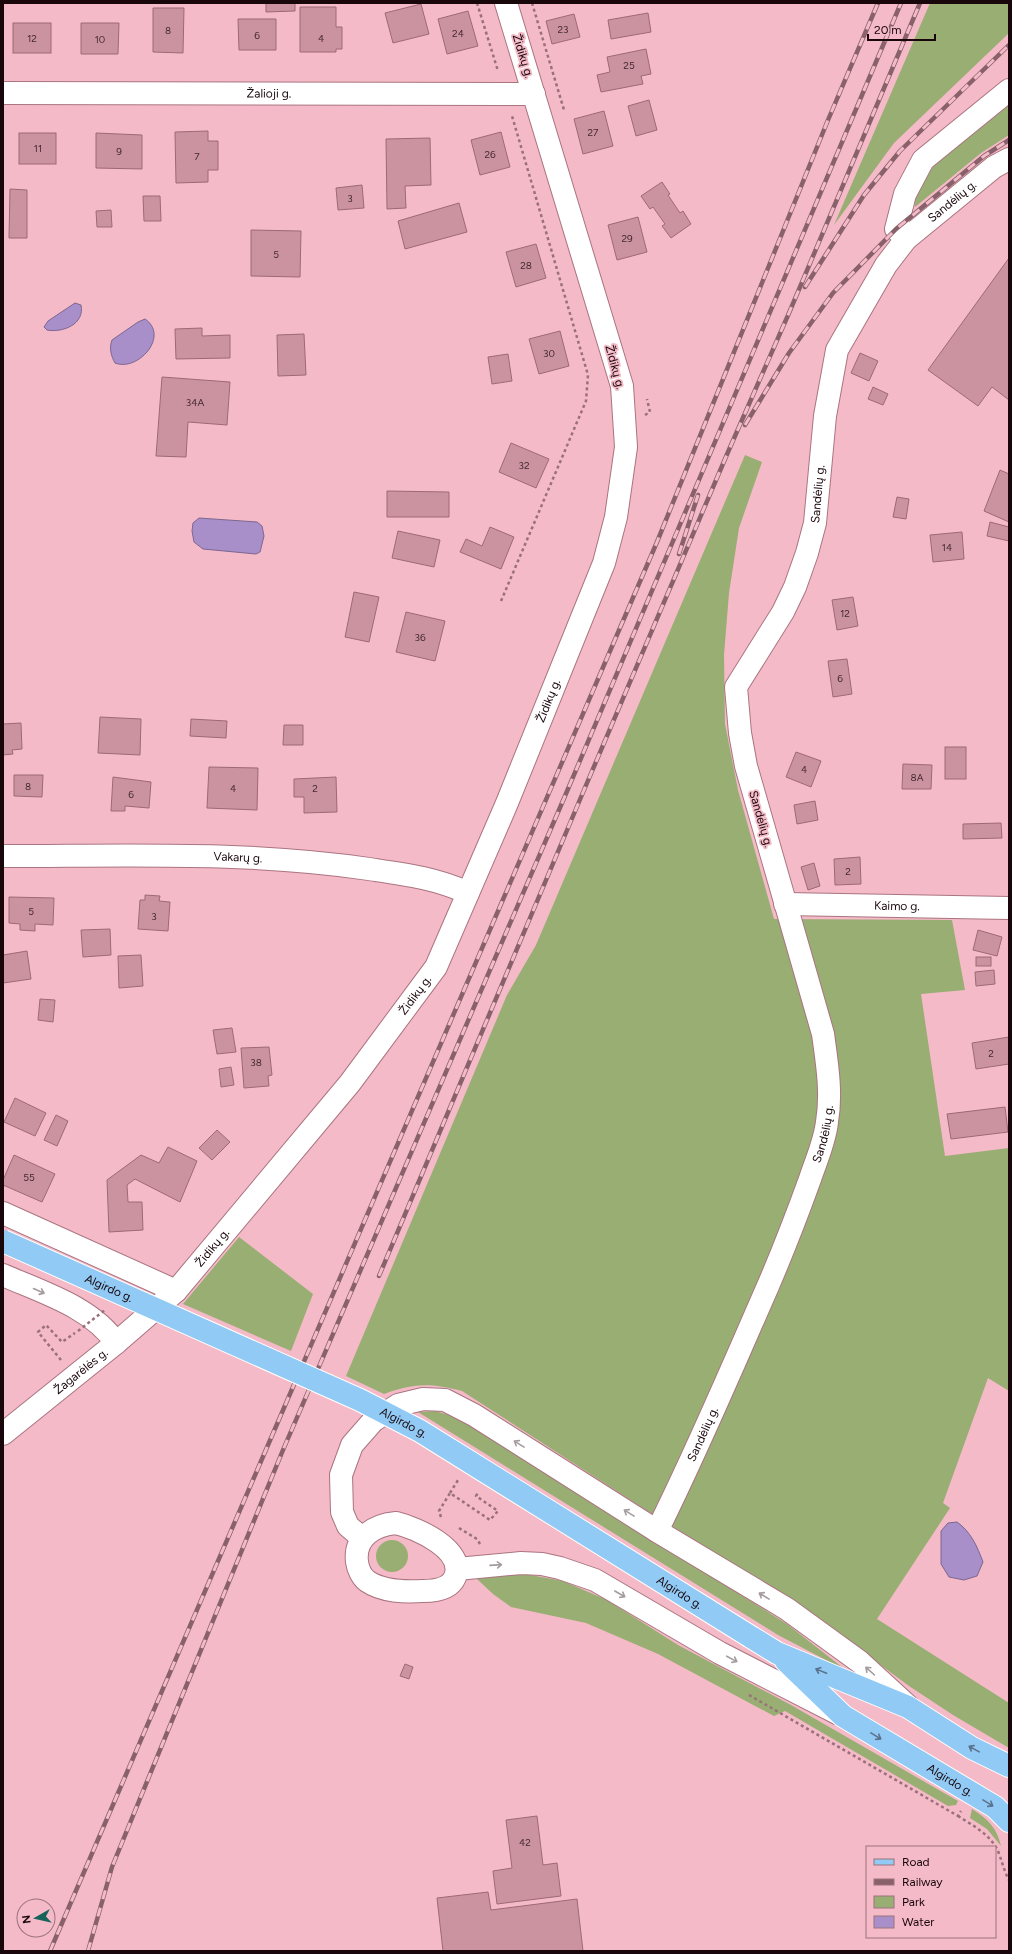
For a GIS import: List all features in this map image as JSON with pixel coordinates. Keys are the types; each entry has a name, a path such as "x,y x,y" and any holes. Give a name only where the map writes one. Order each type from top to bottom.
{"main road":[{"name":"Algirdo g.","path":"3,1241 360,1400 420,1431 778,1653 908,1707 972,1748 1009,1766"},
{"name":"Algirdo g.","path":"778,1653 843,1716 995,1807 1009,1821"}],"street":[{"name":"Židikų g.","path":"159,1307 176,1291 350,1083 436,967 522,766 604,563 616,517 626,447 622,386 506,3"},
{"path":"906,239 896,229 905,194 923,160 1009,90"},
{"name":"Žalioji g.","path":"3,93 534,94"},
{"name":"Sandėlių g.","path":"657,1531 671,1505 707,1425 790,1233 821,1147 827,1122 828,1078 823,1034 746,766 740,733 736,687 783,612 795,588 807,553 815,523 825,416 837,350 886,265 906,239 994,167 1009,158"},
{"name":"Vakarų g.","path":"3,856 168,855 333,864 436,880 468,893"},
{"name":"Kaimo g.","path":"785,904 1009,908"},
{"path":"3,1213 176,1291"},
{"path":"3,1275 59,1300 88,1316 107,1329 116,1343"},
{"name":"Žagarėlės g.","path":"3,1434 159,1307"},
{"path":"362,1538 348,1526 342,1512 341,1475 352,1445 373,1421 398,1405 423,1399 445,1400 474,1415 657,1531 787,1609 860,1662 908,1707"},
{"path":"396,1523 409,1526 441,1544 455,1559 457,1569 454,1580 450,1585 431,1591 402,1592 378,1587 366,1580 357,1564 358,1545 362,1538 372,1529 383,1524 396,1523"},
{"path":"457,1569 521,1563 542,1564 560,1568 595,1580 720,1653 843,1716"}],"path":[{"path":"477,3 588,375 586,400 501,601"},
{"path":"62,1361 38,1332 46,1325 62,1342 111,1306"},
{"path":"457,1498 490,1520 498,1511 476,1496 479,1491"},
{"path":"958,1816 981,1831 989,1838 994,1846"},
{"path":"996,1848 1009,1880"}],"green space":[{"path":"930,3 1009,3 1009,33 894,143 834,225"},
{"path":"1009,100 1009,135 981,153 915,207 918,192 926,177 938,162 967,134"},
{"path":"745,455 762,462 739,528 729,593 724,655 725,724 738,790 774,919 952,920 965,990 921,994 945,1156 1009,1148 1009,1391 988,1378 943,1503 950,1508 877,1619 1009,1703 1009,1748 953,1715 909,1686 813,1615 632,1501 462,1391 423,1385 384,1394 346,1376 507,995 536,945"},
{"path":"239,1237 313,1294 291,1351 183,1304"},
{"path":"436,1411 461,1419 787,1624 847,1671 778,1635 418,1412"},
{"path":"389,1540 395,1540 405,1547 408,1556 407,1562 401,1569 395,1572 389,1572 379,1565 376,1559 376,1553 383,1543"},
{"path":"525,1574 563,1581 607,1600 678,1645 791,1705 958,1801 956,1805 948,1806 785,1711 774,1716 658,1654 586,1623 511,1607 493,1594 476,1578 491,1575"},
{"path":"972,1809 983,1816 991,1824 997,1834 1001,1846 987,1829 970,1818"}],"water":[{"path":"75,303 81,305 81,312 80,317 72,326 53,331 47,330 44,327 48,321"},
{"path":"145,319 152,326 154,334 153,343 148,351 141,358 133,362 124,364 115,363 111,352 112,340 138,322"},
{"path":"199,518 257,522 262,526 264,536 260,552 256,554 203,549 194,542 192,531 193,523"},
{"path":"957,1522 966,1530 973,1540 983,1562 977,1576 964,1580 949,1577 941,1564 941,1531 948,1523"}],"building":[{"path":"266,3 295,3 295,11 266,12"},
{"path":"421,4 429,34 393,43 385,13"},
{"path":"300,7 336,7 336,27 342,27 342,49 336,49 336,52 300,52"},
{"path":"153,8 184,8 183,53 153,52"},
{"path":"468,11 478,46 447,54 438,19"},
{"path":"648,13 651,32 611,39 608,20"},
{"path":"574,14 580,37 552,44 546,21"},
{"path":"238,19 276,19 276,50 239,50"},
{"path":"13,23 51,23 51,53 13,53"},
{"path":"81,23 119,23 118,54 81,54"},
{"path":"646,49 651,74 641,76 643,84 601,92 597,75 610,72 607,57"},
{"path":"649,100 657,130 636,136 628,106"},
{"path":"604,111 613,146 583,154 574,119"},
{"path":"208,131 208,141 218,141 218,170 208,170 208,182 176,183 175,132"},
{"path":"501,132 510,167 480,175 471,140"},
{"path":"19,133 56,133 56,164 19,164"},
{"path":"96,133 142,135 142,169 96,168"},
{"path":"430,138 431,185 405,186 406,208 387,209 386,139"},
{"path":"662,182 670,194 668,195 680,213 683,211 691,224 671,238 662,226 665,224 653,207 650,209 641,196"},
{"path":"362,185 364,208 338,210 336,188"},
{"path":"10,189 27,190 27,238 9,238"},
{"path":"143,196 160,196 161,221 144,221"},
{"path":"459,203 467,232 405,249 398,221"},
{"path":"111,210 112,227 97,227 96,211"},
{"path":"638,217 647,252 617,260 608,225"},
{"path":"251,230 301,231 300,277 251,276"},
{"path":"536,244 546,278 516,287 506,252"},
{"path":"1009,258 1009,400 992,387 978,406 928,370"},
{"path":"202,328 202,336 230,335 230,358 176,359 175,329"},
{"path":"560,331 569,366 539,374 529,339"},
{"path":"304,334 306,375 278,376 277,335"},
{"path":"860,353 878,361 869,381 851,373"},
{"path":"508,354 512,381 492,384 488,357"},
{"path":"162,377 230,382 227,425 188,422 186,457 156,456"},
{"path":"873,387 888,394 883,405 868,399"},
{"path":"511,443 549,459 536,488 499,472"},
{"path":"1000,470 1009,474 1009,522 984,511"},
{"path":"387,491 449,492 449,517 387,517"},
{"path":"897,497 909,499 906,519 893,517"},
{"path":"990,522 1009,527 1009,541 987,536"},
{"path":"490,527 514,537 501,569 460,552 466,539 482,546"},
{"path":"398,531 440,540 434,567 392,558"},
{"path":"962,532 964,559 933,562 930,535"},
{"path":"354,592 379,597 369,642 345,637"},
{"path":"853,597 858,626 837,630 832,600"},
{"path":"406,612 445,621 435,661 396,652"},
{"path":"847,659 852,694 833,697 828,661"},
{"path":"100,717 141,719 140,755 98,753"},
{"path":"191,719 227,721 226,738 190,736"},
{"path":"21,723 22,749 12,750 13,754 3,755 3,724"},
{"path":"284,725 303,725 303,745 283,745"},
{"path":"945,747 966,747 966,779 945,779"},
{"path":"796,752 821,761 811,787 786,777"},
{"path":"903,764 932,765 931,789 902,789"},
{"path":"209,767 258,768 257,810 207,808"},
{"path":"14,775 43,775 42,797 14,796"},
{"path":"113,777 151,782 149,808 125,806 125,811 111,811"},
{"path":"336,777 337,812 304,813 304,797 294,797 294,779"},
{"path":"815,801 818,820 797,824 794,805"},
{"path":"1001,823 1002,838 963,839 963,824"},
{"path":"860,857 861,884 835,885 834,859"},
{"path":"814,863 820,886 808,890 801,867"},
{"path":"145,895 160,896 159,901 170,902 168,931 138,929 140,900 145,900"},
{"path":"9,897 54,898 53,925 35,924 35,931 20,930 20,924 9,923"},
{"path":"110,929 111,955 83,957 81,930"},
{"path":"978,930 1002,937 997,956 973,950"},
{"path":"27,951 31,979 3,983 3,955"},
{"path":"141,955 143,986 119,988 118,956"},
{"path":"976,957 991,957 991,966 976,966"},
{"path":"994,970 995,984 976,986 975,972"},
{"path":"40,999 55,1000 53,1022 38,1020"},
{"path":"232,1028 236,1052 217,1054 213,1030"},
{"path":"1009,1037 1009,1064 976,1069 972,1043"},
{"path":"269,1047 272,1075 268,1076 269,1086 244,1088 241,1048"},
{"path":"231,1067 234,1085 221,1087 219,1069"},
{"path":"15,1098 46,1113 35,1136 4,1122"},
{"path":"1005,1107 1008,1132 951,1139 947,1114"},
{"path":"56,1115 68,1121 57,1146 44,1140"},
{"path":"217,1130 230,1142 212,1160 199,1148"},
{"path":"168,1147 197,1161 180,1202 135,1179 127,1185 128,1202 142,1202 143,1230 109,1232 107,1180 141,1155 159,1163"},
{"path":"14,1155 55,1174 42,1202 3,1185 3,1180"},
{"path":"405,1664 413,1667 409,1679 400,1676"},
{"path":"537,1816 543,1865 557,1863 561,1896 497,1904 493,1871 512,1868 506,1820"},
{"path":"488,1892 491,1910 577,1899 583,1951 443,1951 437,1898"}],"railway":[{"path":"50,1951 657,542 828,120 878,3"},
{"path":"88,1951 112,1867 283,1450 565,796 901,3"},
{"path":"379,1276 584,790 789,313 920,3"},
{"path":"805,287 864,195 900,151 1009,45"},
{"path":"745,425 789,353 833,293 896,229 984,156 1009,140"},
{"path":"679,554 698,495"}]}
